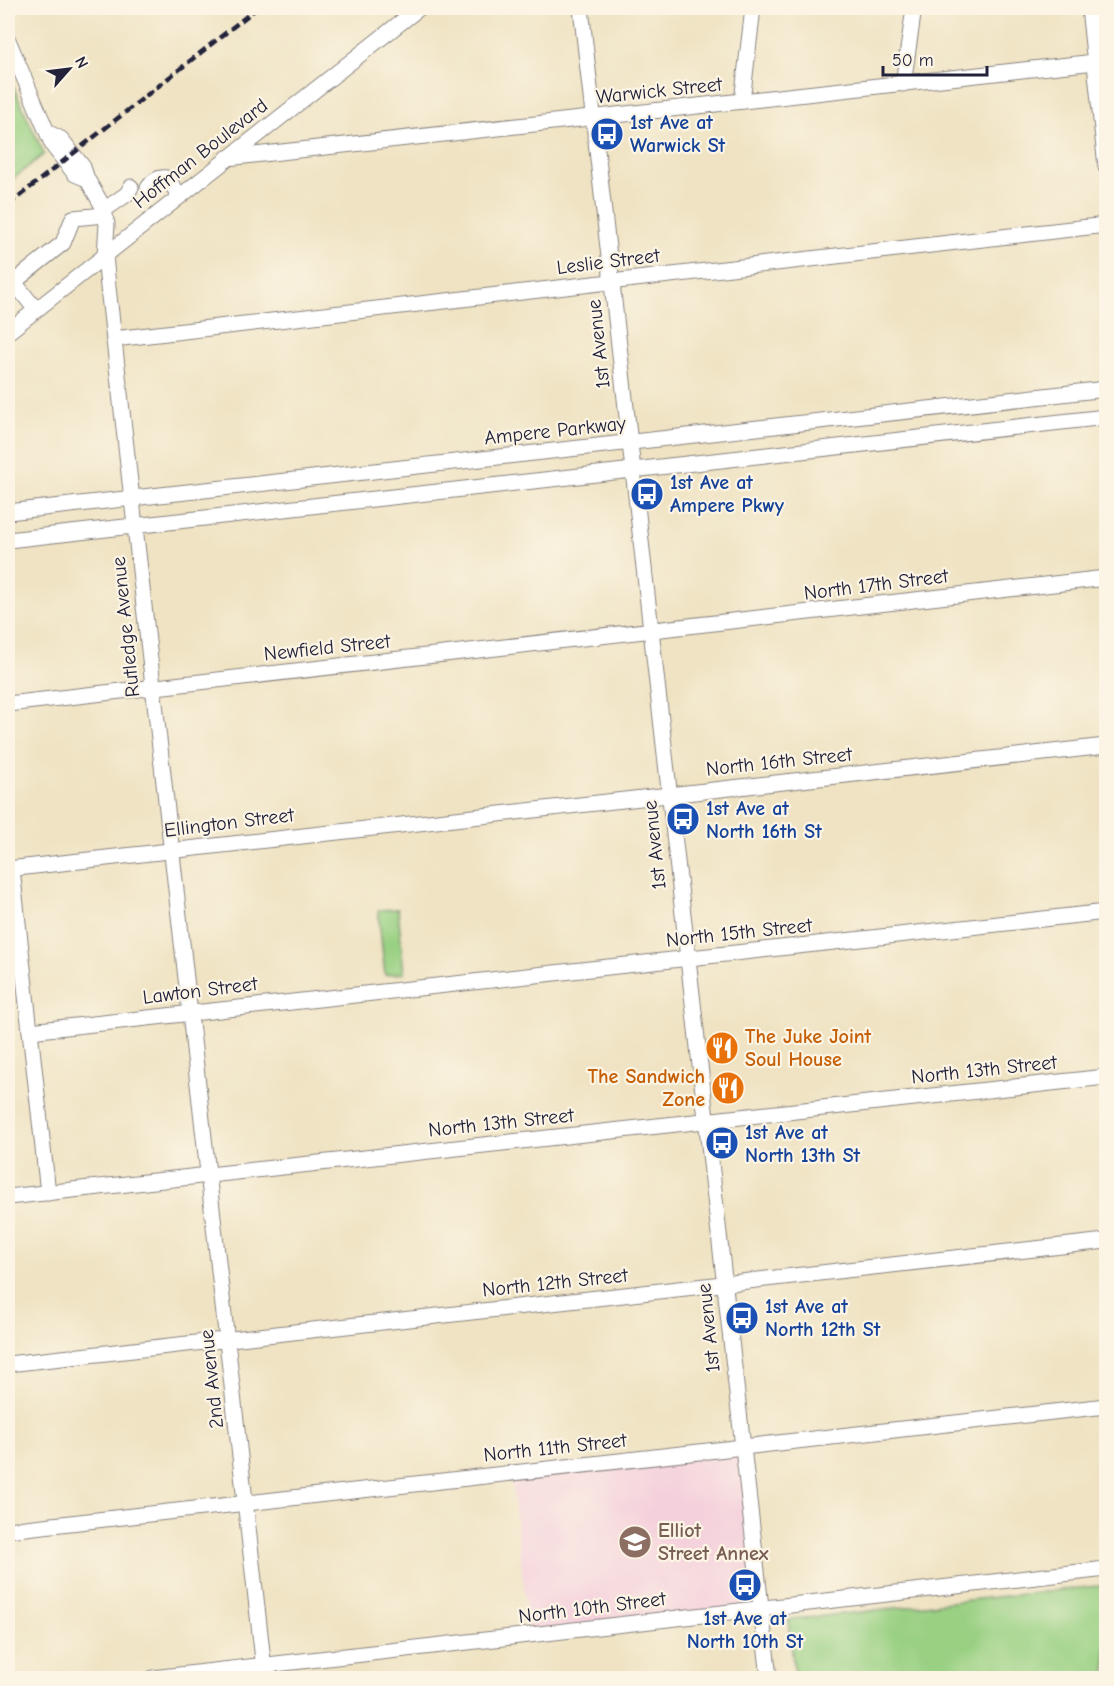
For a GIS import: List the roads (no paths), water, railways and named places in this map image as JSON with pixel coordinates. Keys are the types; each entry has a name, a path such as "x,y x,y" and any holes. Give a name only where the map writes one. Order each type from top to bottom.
{"street":[{"name":"Hoffman Boulevard","path":"8,332 419,8"},
{"name":"1st Avenue","path":"581,8 769,1678"},
{"path":"742,101 753,8"},
{"path":"903,84 914,8"},
{"path":"1089,8 1107,167"},
{"name":"Rutledge Avenue","path":"8,43 49,133 61,140 84,167 87,179 104,212 107,235 105,255 114,339 197,1074"},
{"name":"Warwick Street","path":"227,159 1095,63"},
{"path":"36,310 14,282 63,243 73,218 104,212 139,188 162,178 166,178 180,195"},
{"name":"Leslie Street","path":"114,339 1107,225"},
{"name":"Ampere Parkway","path":"8,512 1107,389"},
{"path":"8,540 1107,417"},
{"name":"North 17th Street","path":"651,632 1107,578"},
{"name":"Newfield Street","path":"8,704 651,632"},
{"name":"North 16th Street","path":"455,817 1107,746"},
{"name":"Ellington Street","path":"10,869 455,817"},
{"path":"10,869 48,1192"},
{"name":"North 15th Street","path":"375,991 688,960 1107,912"},
{"name":"Lawton Street","path":"30,1031 375,991"},
{"name":"2nd Avenue","path":"197,1074 265,1672"},
{"name":"North 13th Street","path":"8,1197 1107,1077"},
{"name":"North 12th Street","path":"8,1364 1107,1241"},
{"name":"North 11th Street","path":"8,1530 1107,1406"},
{"name":"North 10th Street","path":"153,1678 265,1672 761,1609 1107,1569"}],"railway":[{"path":"8,205 257,8"}],"place":[{"name":"1st Ave at Warwick St","path":"607,134"},
{"name":"1st Ave at Ampere Pkwy","path":"647,494"},
{"name":"1st Ave at North 16th St","path":"683,819"},
{"name":"The Juke Joint Soul House","path":"722,1048"},
{"name":"The Sandwich Zone","path":"728,1088"},
{"name":"1st Ave at North 13th St","path":"722,1143"},
{"name":"1st Ave at North 12th St","path":"742,1318"},
{"name":"Elliot Street Annex","path":"635,1542"},
{"name":"1st Ave at North 10th St","path":"745,1585"}]}
